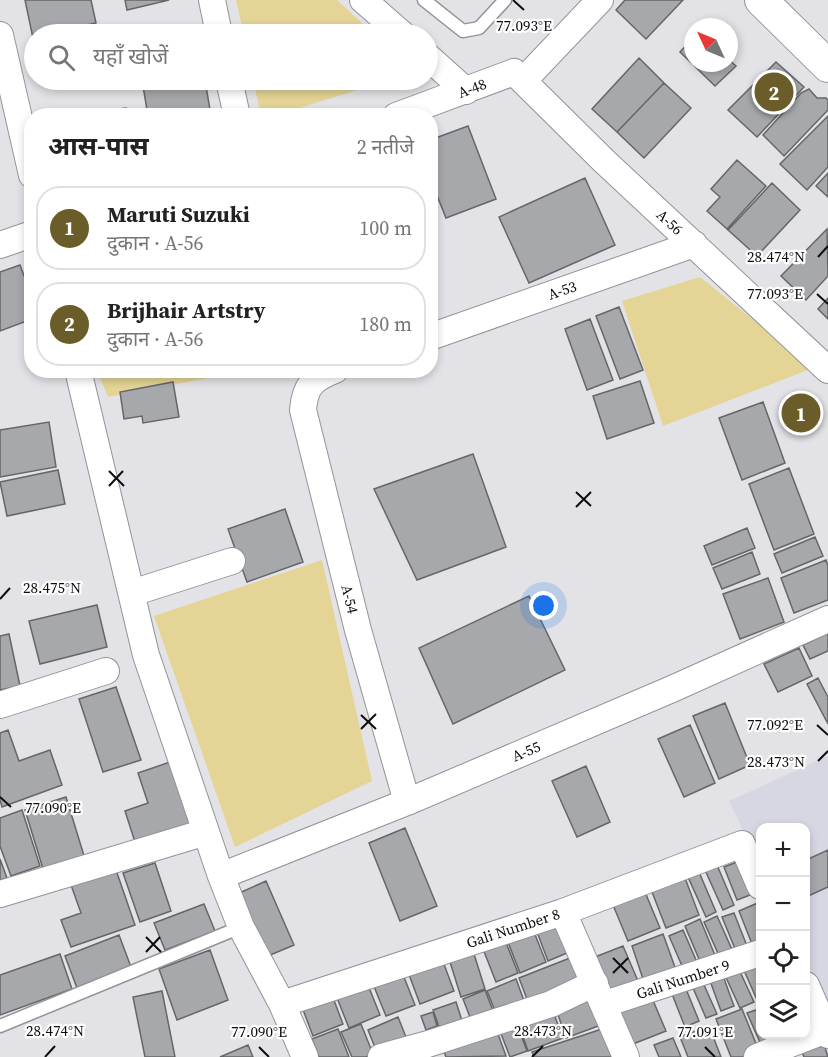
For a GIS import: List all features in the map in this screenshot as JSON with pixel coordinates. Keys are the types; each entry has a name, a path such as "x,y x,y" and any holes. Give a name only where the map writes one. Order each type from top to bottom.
{"street":[{"path":"212,0 217,24"},
{"path":"363,0 391,24"},
{"path":"514,76 576,0"},
{"path":"514,76 600,0"},
{"path":"761,0 828,66"},
{"path":"0,35 24,140"},
{"path":"438,66 466,91"},
{"name":"A-48","path":"418,108 514,76"},
{"name":"A-56","path":"514,76 828,370"},
{"path":"231,90 235,108"},
{"path":"0,245 24,237"},
{"name":"A-53","path":"438,334 694,244"},
{"path":"80,378 146,655 221,876 241,927 282,1004 305,1057"},
{"name":"A-54","path":"320,378 304,393 303,410 358,630 407,802"},
{"path":"132,593 232,561"},
{"name":"A-55","path":"221,876 407,802 672,689 828,619"},
{"path":"0,705 106,671"},
{"path":"0,894 206,832"},
{"name":"Gali Number 8","path":"282,1004 563,912 742,844 756,877"},
{"path":"563,912 626,1057"},
{"name":"Gali Number 9","path":"381,1057 551,1004 600,994 756,954"},
{"path":"757,1057 827,1032 810,994"}],"lane":[{"path":"424,0 463,31 479,28 505,0"},
{"path":"0,1026 241,927"}],"shaded area":[{"path":"236,0 337,0 363,24 242,24"},
{"path":"255,90 357,90 300,108 259,108"},
{"path":"700,277 813,368 663,426 622,301"},
{"path":"100,378 209,378 108,397"},
{"path":"322,560 372,781 235,847 154,616"},
{"path":"828,756 828,1008 810,969 810,823 756,823 756,858 729,801"}],"building":[{"path":"25,0 91,0 96,23 92,24 30,24"},
{"path":"125,0 169,0 127,10"},
{"path":"625,0 683,0 646,39 616,10"},
{"path":"639,58 664,83 617,132 592,109"},
{"path":"776,62 804,87 757,137 728,110"},
{"path":"701,72 730,72 715,86"},
{"path":"664,83 691,108 644,158 617,132"},
{"path":"809,89 817,98 828,100 828,110 784,156 763,135 801,93"},
{"path":"144,90 207,90 210,108 147,108"},
{"path":"828,116 828,167 807,190 780,164"},
{"path":"468,126 496,199 446,218 438,198 438,137"},
{"path":"737,160 766,186 727,229 707,211 720,197 711,189"},
{"path":"828,173 828,197 816,186"},
{"path":"585,178 615,245 529,283 499,217"},
{"path":"772,183 800,210 757,256 728,230"},
{"path":"827,229 828,276 806,300 781,276"},
{"path":"20,265 24,276 24,322 0,331 0,272"},
{"path":"828,298 828,319 818,309"},
{"path":"619,307 643,370 620,379 596,316"},
{"path":"590,319 613,380 587,390 565,329"},
{"path":"640,381 654,423 607,439 593,396"},
{"path":"173,382 179,417 143,423 142,416 124,419 120,392"},
{"path":"763,402 785,463 742,480 719,418"},
{"path":"49,422 56,467 0,477 0,430"},
{"path":"473,454 506,547 417,580 374,489"},
{"path":"789,468 814,534 774,550 749,484"},
{"path":"58,470 65,504 7,516 0,482"},
{"path":"285,509 303,562 247,582 228,529"},
{"path":"747,528 755,548 712,565 704,546"},
{"path":"815,537 823,556 782,573 774,554"},
{"path":"752,552 760,574 722,589 713,568"},
{"path":"826,560 828,600 794,613 781,578"},
{"path":"768,578 784,622 740,639 723,594"},
{"path":"529,596 565,670 453,724 419,648"},
{"path":"97,605 107,647 40,664 29,621"},
{"path":"828,633 828,651 810,659 803,645"},
{"path":"9,634 20,686 0,690 0,636"},
{"path":"799,648 812,676 778,692 764,664"},
{"path":"818,678 828,697 828,724 807,684"},
{"path":"116,687 141,760 103,772 79,699"},
{"path":"725,703 750,765 719,779 693,716"},
{"path":"690,725 715,783 684,797 658,739"},
{"path":"8,730 19,761 50,750 62,785 2,807 0,800 0,733"},
{"path":"176,760 196,825 136,845 125,811 148,803 138,773"},
{"path":"586,766 610,822 577,837 552,781"},
{"path":"66,797 85,859 44,872 25,810"},
{"path":"22,810 40,866 11,876 0,846 0,818"},
{"path":"405,828 437,906 400,921 369,843"},
{"path":"828,850 828,887 810,895 810,877 810,858"},
{"path":"0,859 7,878 0,880"},
{"path":"737,862 750,895 737,900 724,867"},
{"path":"155,863 171,911 140,922 123,873"},
{"path":"717,865 734,905 723,910 705,870"},
{"path":"116,870 135,925 71,947 61,920 81,913 71,885"},
{"path":"699,872 716,912 706,917 688,877"},
{"path":"685,878 699,915 666,928 652,892"},
{"path":"266,881 294,945 263,958 235,895"},
{"path":"645,892 660,928 628,941 613,905"},
{"path":"204,904 215,931 165,950 154,923"},
{"path":"756,904 756,948 754,949 739,911"},
{"path":"734,913 749,951 738,956 722,917"},
{"path":"717,916 734,954 721,960 704,922"},
{"path":"700,919 717,960 702,966 685,926"},
{"path":"563,921 574,950 548,961 537,932"},
{"path":"532,927 546,962 520,973 506,937"},
{"path":"683,930 700,969 686,975 669,936"},
{"path":"663,934 676,970 644,982 632,946"},
{"path":"119,935 131,967 77,988 65,956"},
{"path":"505,940 518,973 496,982 483,949"},
{"path":"623,946 641,988 607,1002 590,959"},
{"path":"210,950 228,1000 177,1020 159,969"},
{"path":"60,954 72,989 0,1015 0,975"},
{"path":"474,954 485,989 461,997 450,962"},
{"path":"575,956 586,985 530,1007 519,978"},
{"path":"442,959 454,991 420,1004 408,972"},
{"path":"756,960 756,998 742,966"},
{"path":"737,965 754,1002 740,1008 723,971"},
{"path":"402,972 415,1005 386,1016 373,984"},
{"path":"722,973 734,1006 721,1011 709,978"},
{"path":"700,976 717,1014 706,1018 690,981"},
{"path":"516,979 526,1006 498,1018 487,991"},
{"path":"684,984 699,1021 685,1027 670,989"},
{"path":"368,985 380,1015 349,1028 337,998"},
{"path":"485,990 495,1016 473,1025 463,999"},
{"path":"162,991 175,1057 145,1057 133,997"},
{"path":"594,991 606,1023 566,1038 555,1006"},
{"path":"649,991 666,1031 628,1046 612,1006"},
{"path":"332,995 343,1024 313,1036 302,1007"},
{"path":"456,1002 465,1030 443,1038 433,1010"},
{"path":"551,1006 563,1038 528,1051 517,1019"},
{"path":"742,1009 759,1051 745,1057 731,1057 716,1019"},
{"path":"756,1010 756,1033 747,1013"},
{"path":"433,1012 437,1026 426,1030 421,1016"},
{"path":"398,1017 408,1042 378,1055 368,1030"},
{"path":"515,1019 527,1051 510,1057 498,1026"},
{"path":"494,1023 506,1056 446,1057 441,1044"},
{"path":"361,1024 373,1054 366,1057 352,1057 341,1032"},
{"path":"709,1026 721,1057 688,1057 680,1037"},
{"path":"338,1029 349,1057 319,1057 312,1039"},
{"path":"602,1029 612,1057 534,1057 532,1052"},
{"path":"673,1038 681,1057 659,1057 654,1045"},
{"path":"822,1038 828,1057 804,1057 800,1046"},
{"path":"759,1039 769,1039 772,1045 763,1049"},
{"path":"248,1045 253,1057 220,1057"}],"place":[{"name":"Brijhair Artstry","path":"774,92"},
{"name":"Maruti Suzuki","path":"801,413"}]}
